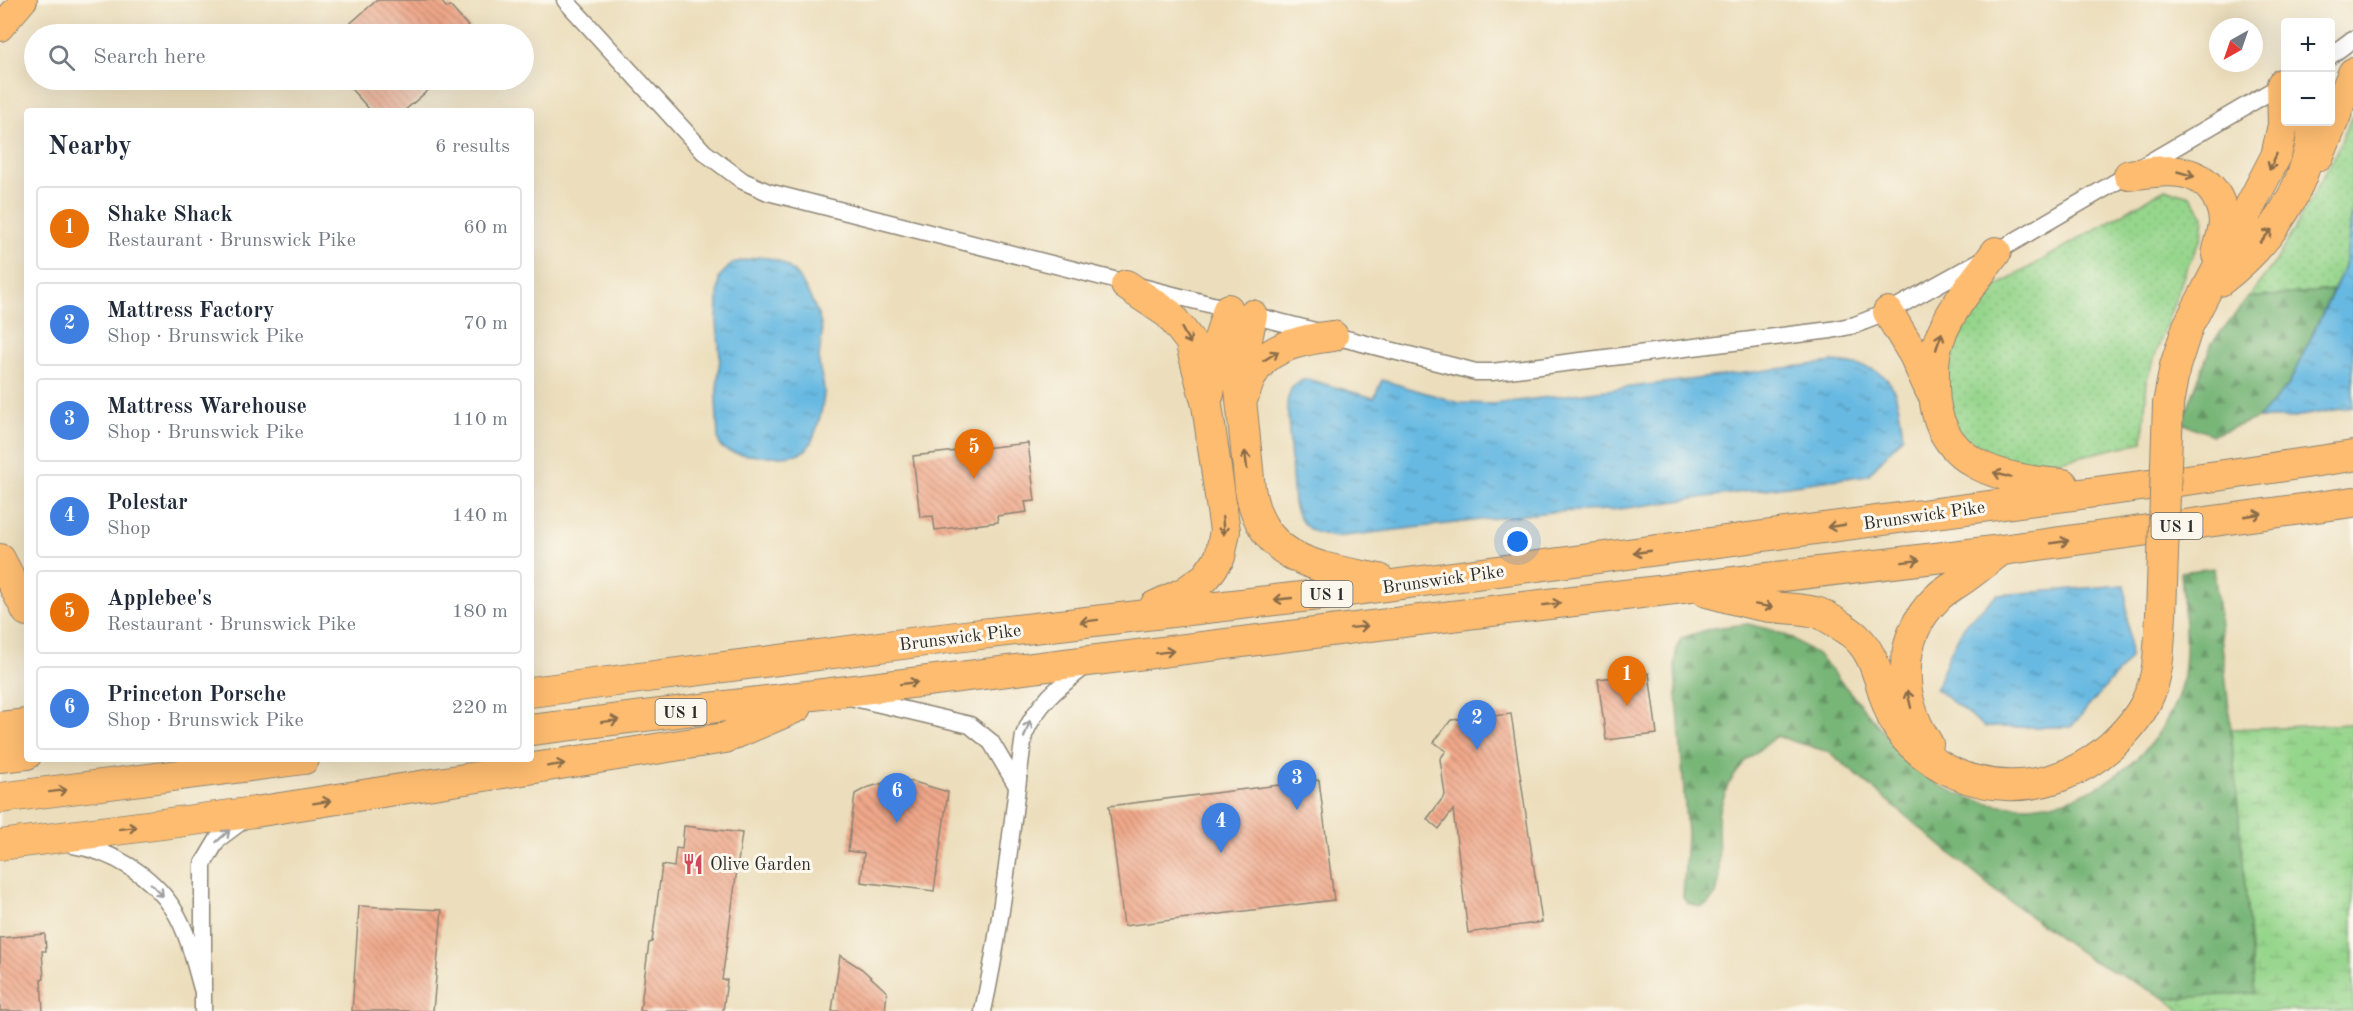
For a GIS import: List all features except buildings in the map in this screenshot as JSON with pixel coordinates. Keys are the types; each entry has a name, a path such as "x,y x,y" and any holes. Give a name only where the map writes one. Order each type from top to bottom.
{"highway":[{"path":"2208,290 2244,263 2273,228 2292,200 2319,157 2353,73"},
{"path":"1686,587 1763,606 1819,613 1853,633 1878,670 1888,710 1899,730 1930,759 1966,777 2001,786 2039,784 2059,778 2100,756 2135,721 2147,701 2157,667 2161,615 2168,404 2175,366 2183,339 2276,156 2283,126"},
{"path":"2292,200 2306,163 2312,126"},
{"path":"2128,175 2166,170 2186,172 2205,182 2215,193 2223,212 2224,226 2208,290"},
{"path":"1934,398 1934,370 1938,342 1953,312 1996,252"},
{"path":"1123,617 1158,605 1185,592 1206,577 1220,557 1225,531 1207,405 1190,341 1160,305 1126,285"},
{"path":"1207,405 1216,348 1240,312"},
{"path":"1240,312 1240,403 1251,498 1260,521 1269,535 1290,555 1311,564 1404,584"},
{"path":"1888,312 1914,355 1934,398 1939,419 1949,439 1966,458 1978,466 2014,479 2123,488"},
{"path":"1240,403 1254,371 1266,359 1299,341 1333,336"},
{"name":"Brunswick Pike","path":"534,692 1404,584 2353,456"},
{"name":"Brunswick Pike","path":"534,730 2002,550 2353,502"},
{"path":"1966,777 1939,756 1917,724 1905,683 1906,658 1917,625 1932,603 1943,592 2002,550"},
{"path":"0,559 24,605"},
{"path":"14,843 255,812 725,738 830,693"},
{"path":"0,727 24,724"},
{"path":"0,758 24,754"},
{"path":"0,798 281,762"}],"main road":[{"path":"0,28 24,0"}],"street":[{"path":"565,0 704,152 743,181 768,192 1126,285 1483,373 1831,330 1855,325 1888,312 1996,252 2281,85"},
{"path":"2335,53 2353,39"},
{"path":"983,1011 996,943 1024,735 1030,719 1058,687 1093,661"},
{"path":"830,693 970,725 991,742 1017,786"},
{"path":"203,1011 203,864 218,839 255,812"},
{"path":"14,843 80,846 108,853 133,868 156,888 174,909 185,932 203,992"}],"green space":[{"path":"2353,115 2353,205 2345,266 2333,290 2248,298 2276,261 2333,159"},
{"path":"2165,189 2190,196 2204,217 2202,236 2186,269 2147,379 2143,442 2021,470 1997,468 1951,430 1939,361 1980,296"},
{"path":"2333,290 2288,386 2258,418 2213,435 2182,423 2212,343 2248,298"},
{"path":"2214,568 2255,994 2167,999 2091,960 1998,893 1829,752 1776,736 1744,762 1728,785 1718,814 1719,881 1716,894 1708,904 1701,907 1687,903 1683,897 1687,835 1675,666 1676,650 1681,638 1713,628 1748,624 1792,638 1820,657 1916,770 1944,787 1973,799 2003,805 2033,806 2063,800 2091,790 2118,774 2155,738 2175,703 2181,686 2185,658 2185,629 2181,572"},
{"path":"2353,724 2353,1011 2180,1011 2167,999 2255,993 2231,729"}],"water":[{"path":"2353,205 2353,407 2288,418 2258,418 2288,386 2345,266"},
{"path":"759,257 785,264 791,269 806,289 821,328 819,360 824,391 818,423 808,447 804,451 788,456 755,456 727,451 720,446 718,438 716,400 720,358 717,322 719,277 733,263"},
{"path":"1833,362 1868,368 1888,380 1893,389 1903,436 1868,475 1611,510 1550,512 1336,537 1314,532 1300,519 1294,504 1287,403 1292,387 1307,379 1374,398 1382,380 1460,403 1493,404"},
{"path":"2125,585 2130,658 2071,727 1985,727 1936,689 1950,653 1966,623 1997,595"}],"place":[{"name":"Applebee's","path":"974,479"},
{"name":"Shake Shack","path":"1627,706"},
{"name":"Mattress Factory","path":"1477,750"},
{"name":"Mattress Warehouse","path":"1297,810"},
{"name":"Princeton Porsche","path":"897,823"},
{"name":"Polestar","path":"1221,853"},
{"name":"Olive Garden","path":"693,864"}]}
